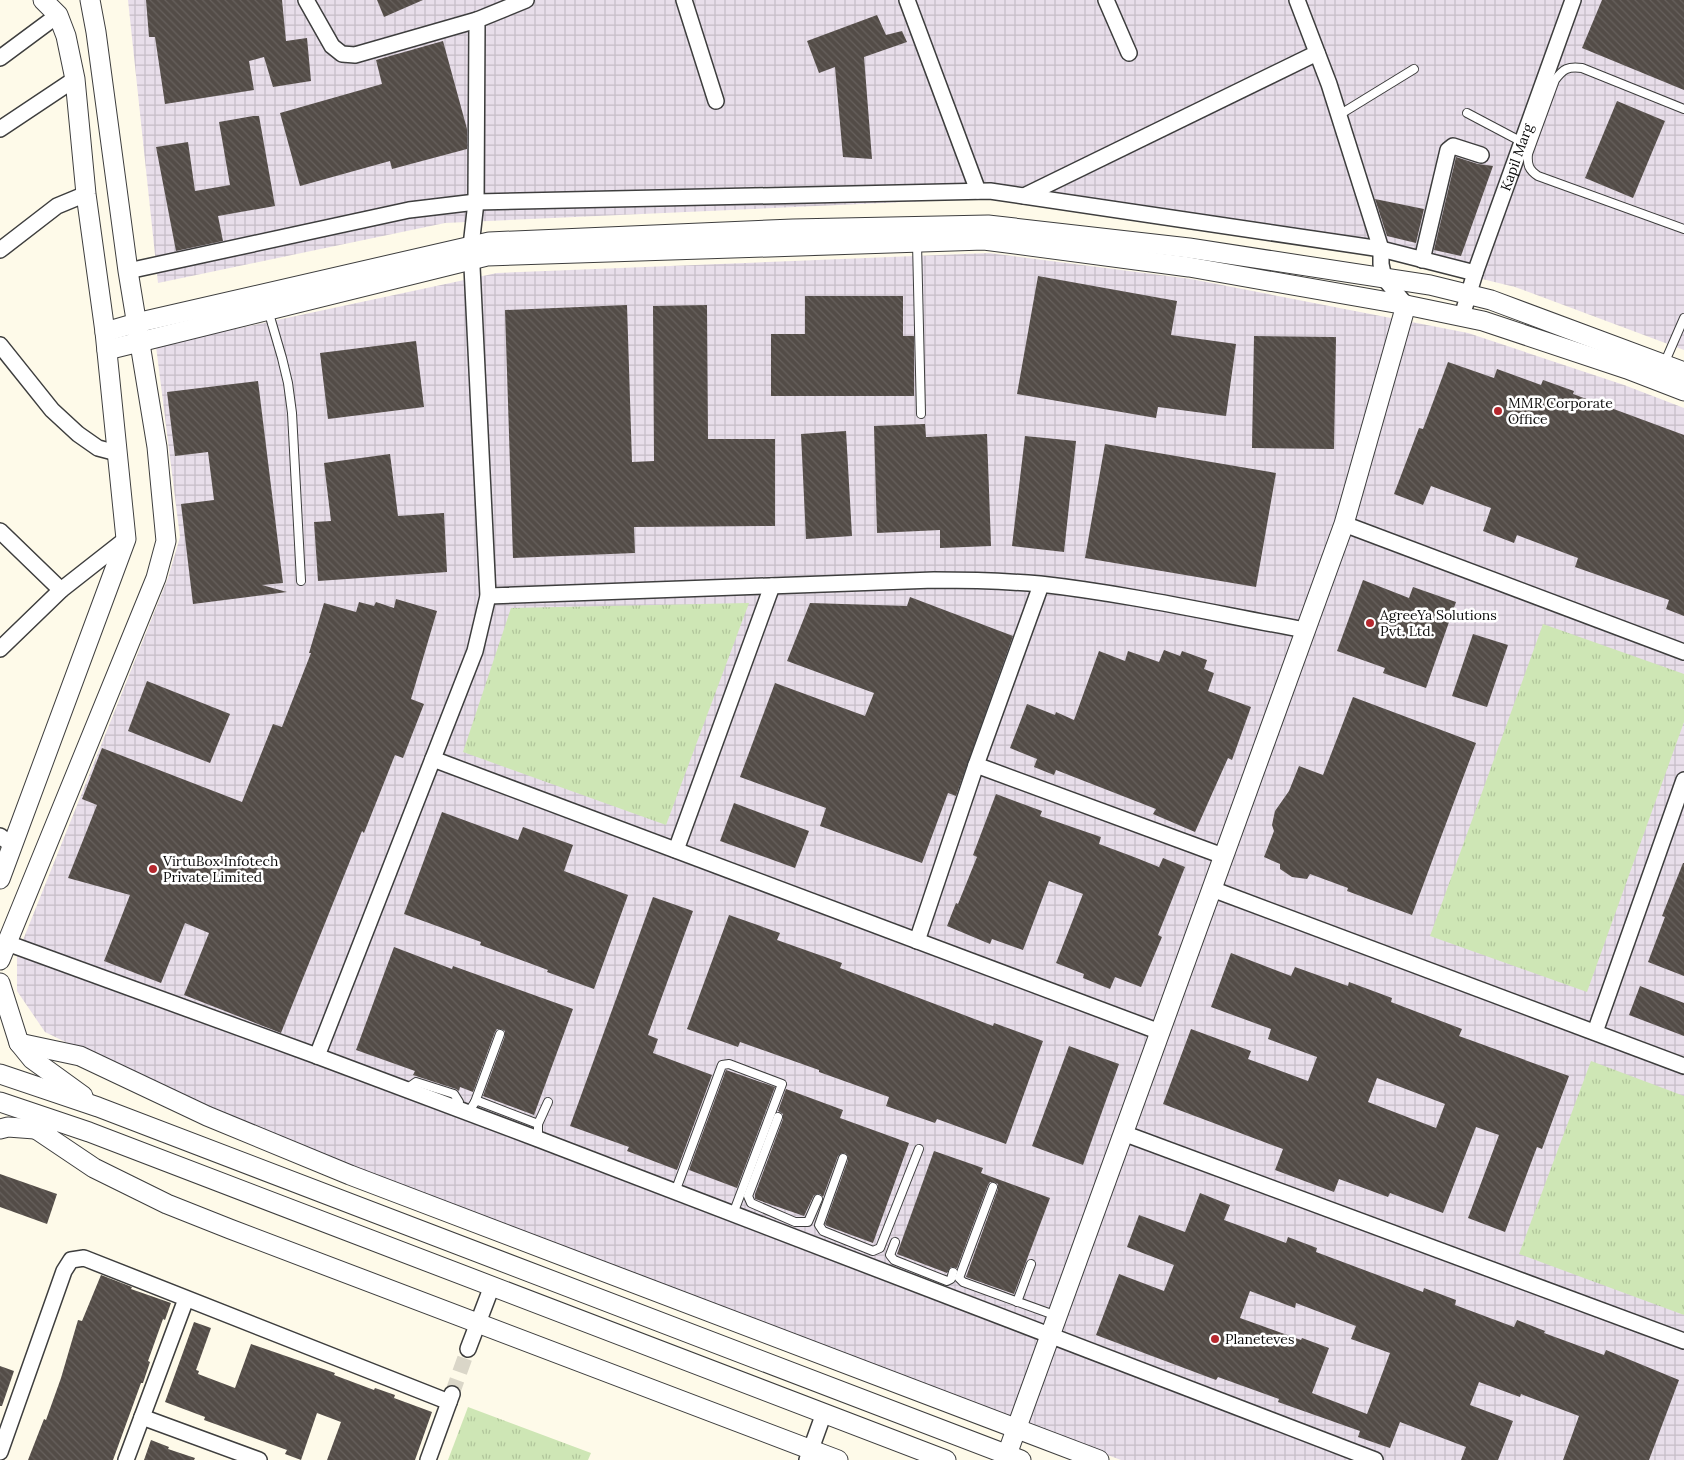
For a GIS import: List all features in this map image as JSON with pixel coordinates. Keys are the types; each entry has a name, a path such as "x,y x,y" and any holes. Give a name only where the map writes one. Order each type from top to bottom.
{"street":[{"path":"0,879 6,840 126,539 106,341 86,194 75,79 66,36 58,14 43,0"},
{"path":"90,0 128,271 156,446 166,542 156,578 4,952 538,1132 675,1192 889,1274 944,1288 1050,1336 1375,1460"},
{"path":"306,0 332,46 342,54 349,55 355,55 477,20 504,5 526,0"},
{"path":"684,0 716,101"},
{"path":"907,0 978,191"},
{"path":"1106,0 1130,53"},
{"path":"1297,0 1338,115 1381,250 1384,278 1406,305"},
{"name":"Kapil Marg","path":"1462,316 1475,273 1573,0"},
{"path":"0,58 58,14"},
{"path":"317,1056 475,651 488,596 472,253 476,202 477,20"},
{"path":"1024,196 1317,53"},
{"path":"0,130 75,79"},
{"path":"1422,260 1448,150 1453,146 1481,155"},
{"path":"128,271 409,210 476,202 990,191 1381,250 1475,273"},
{"path":"0,250 57,206 86,194"},
{"path":"138,332 268,310 472,253 488,242 793,228 988,225 1189,248 1430,285 1468,293 1491,300 1661,372 1684,390"},
{"path":"106,341 472,253 487,256 984,240 1189,267 1406,305 1483,321 1661,372 1684,372"},
{"path":"0,1074 98,1107 1011,1458 1017,1428 1344,524 1406,305"},
{"path":"0,345 52,410 78,434 98,448 117,454"},
{"path":"1344,524 1684,652"},
{"path":"0,531 61,590"},
{"path":"0,649 61,590 126,539"},
{"path":"488,596 934,580 996,581 1041,584 1106,594 1305,630"},
{"path":"917,941 976,766 1041,584"},
{"path":"676,850 772,586"},
{"path":"433,759 1160,1032"},
{"path":"976,766 1223,856"},
{"path":"1595,1032 1684,780"},
{"path":"1212,889 1684,1066"},
{"path":"0,983 19,1043 32,1059 98,1107"},
{"path":"19,1043 80,1056 207,1116 350,1175 1099,1460"},
{"path":"0,1102 90,1132 946,1460"},
{"path":"0,1129 8,1127 90,1132"},
{"path":"36,1129 94,1168 167,1204 809,1454 838,1460"},
{"path":"1123,1133 1684,1341"},
{"path":"0,1452 64,1271 71,1260 84,1258 186,1299 451,1398 428,1460"},
{"path":"468,1349 492,1286"},
{"path":"126,1460 186,1299"},
{"path":"809,1454 824,1413"},
{"path":"142,1417 259,1460"}],"lane":[{"path":"1684,108 1582,68 1570,66 1561,71 1555,80 1528,154 1527,163 1531,171 1538,176 1684,229"},
{"path":"1338,115 1414,69"},
{"path":"1467,113 1522,142"},
{"path":"917,241 921,414"},
{"path":"268,310 288,383 292,413 301,581"},
{"path":"1661,372 1684,318"},
{"path":"467,1108 500,1034"},
{"path":"675,1192 722,1065 729,1064 772,1080 782,1084 739,1217"},
{"path":"538,1132 548,1102"},
{"path":"778,1117 748,1196 751,1203 794,1222 808,1222 818,1199"},
{"path":"844,1158 819,1225 823,1231 873,1251 880,1248 919,1149"},
{"path":"993,1187 959,1278 963,1282 1057,1316"},
{"path":"739,1217 751,1203"},
{"path":"789,1236 794,1222"},
{"path":"817,1246 823,1231"},
{"path":"895,1242 890,1255 894,1260 944,1288 953,1272"},
{"path":"868,1266 873,1251"},
{"path":"889,1274 894,1260"},
{"path":"1017,1302 1031,1264"}],"shaded area":[{"path":"128,0 1684,0 1684,350 1515,287 1441,269 1318,245 992,198 445,223 158,283"},
{"path":"989,253 1191,279 1468,333 1624,385 1684,408 1684,1460 1121,1460 304,1159 45,1032 17,991 17,955 168,578 180,537 156,346 497,273"}],"green space":[{"path":"749,603 666,825 463,752 511,608"},
{"path":"1543,624 1684,674 1684,722 1587,992 1430,936"},
{"path":"1591,1061 1684,1096 1684,1315 1519,1254"},
{"path":"468,1407 591,1453 588,1460 448,1460"}],"building":[{"path":"146,0 282,0 286,41 307,38 311,81 273,87 264,57 249,61 254,90 165,104 155,37 149,37"},
{"path":"377,0 423,0 384,17"},
{"path":"1602,0 1684,0 1684,90 1582,48"},
{"path":"877,15 886,35 902,31 907,42 864,57 872,159 843,157 835,67 819,73 807,41"},
{"path":"443,41 467,129 467,149 392,169 390,161 300,186 280,113 382,84 376,60"},
{"path":"1617,101 1665,121 1633,198 1585,178"},
{"path":"259,116 275,206 218,216 223,241 176,251 156,147 188,142 195,191 230,185 219,122"},
{"path":"1456,157 1478,164 1493,166 1461,256 1434,250"},
{"path":"1375,199 1424,209 1416,243 1387,236"},
{"path":"1038,276 1177,301 1171,335 1236,344 1226,416 1158,407 1156,418 1017,394"},
{"path":"805,296 903,296 903,336 914,336 914,396 771,396 771,334 805,334"},
{"path":"627,305 632,462 654,461 653,306 707,305 708,439 775,439 775,526 634,527 635,553 513,558 505,310"},
{"path":"1254,336 1336,337 1334,449 1252,448"},
{"path":"416,341 424,407 328,419 320,353"},
{"path":"1448,362 1494,378 1497,369 1541,385 1543,380 1574,391 1573,394 1684,435 1684,616 1666,609 1669,600 1575,567 1578,558 1517,535 1514,543 1483,531 1491,508 1431,486 1423,505 1394,494 1419,428 1423,429"},
{"path":"258,381 283,583 262,585 287,592 193,604 181,504 214,500 208,452 175,456 167,392"},
{"path":"925,424 926,437 987,434 991,546 940,548 940,530 877,533 874,426"},
{"path":"846,431 852,536 806,539 801,434"},
{"path":"1025,436 1076,441 1064,552 1012,546"},
{"path":"1105,444 1276,473 1256,587 1085,558"},
{"path":"390,454 398,516 444,513 447,572 318,581 314,522 331,521 324,463"},
{"path":"1363,580 1409,598 1413,587 1456,602 1426,688 1383,673 1385,668 1337,651"},
{"path":"910,597 1013,636 956,796 948,793 922,863 820,826 826,808 740,777 775,683 865,716 874,693 787,661 810,603 907,606"},
{"path":"396,599 437,611 411,699 424,704 403,758 395,755 364,833 362,831 281,1033 184,995 209,933 185,923 161,983 104,961 130,895 68,878 97,805 82,799 102,748 242,802 273,724 282,727 311,653 309,653 324,603 356,612 359,602 374,606 376,602 394,608"},
{"path":"1473,634 1508,645 1487,707 1452,696"},
{"path":"1164,650 1180,656 1182,651 1207,660 1204,669 1214,673 1208,691 1251,707 1232,760 1228,758 1195,832 1153,814 1156,809 1056,770 1054,775 1034,767 1037,759 1010,748 1027,704 1055,715 1056,712 1074,720 1099,651 1125,661 1128,651 1159,662"},
{"path":"147,681 230,714 210,763 128,731"},
{"path":"1353,697 1476,743 1412,915 1347,891 1348,888 1310,874 1307,879 1292,877 1280,869 1280,864 1264,857 1274,831 1272,825 1275,811 1289,791 1299,766 1323,775"},
{"path":"996,794 1042,811 1040,816 1101,837 1099,844 1159,867 1163,858 1185,867 1158,935 1162,937 1141,987 1115,977 1110,989 1083,978 1084,974 1056,963 1083,894 1049,881 1023,950 992,939 990,944 947,926 977,857 973,855"},
{"path":"734,803 809,831 795,868 720,841"},
{"path":"442,812 518,840 523,827 573,845 564,871 628,895 594,989 480,945 481,942 404,914"},
{"path":"1683,863 1684,976 1648,962 1665,917 1662,916"},
{"path":"653,897 693,911 648,1035 658,1039 653,1053 712,1075 677,1170 627,1151 629,1147 570,1126"},
{"path":"729,915 780,933 777,940 842,963 840,968 993,1026 994,1023 1043,1041 1006,1144 937,1119 935,1123 886,1106 889,1097 819,1072 819,1070 740,1042 738,1047 687,1029"},
{"path":"394,947 452,969 453,966 573,1009 534,1115 483,1096 505,1036 505,1031 501,1029 497,1029 495,1032 473,1092 460,1087 459,1091 413,1075 415,1071 356,1050"},
{"path":"1231,953 1291,976 1295,967 1348,986 1349,982 1392,998 1391,1002 1462,1029 1459,1036 1569,1076 1542,1149 1537,1147 1505,1232 1468,1218 1499,1135 1476,1127 1443,1213 1390,1193 1388,1197 1339,1179 1334,1192 1275,1170 1283,1149 1163,1104 1191,1029 1251,1051 1248,1059 1308,1081 1317,1057 1268,1039 1271,1029 1211,1007","holes":["1377,1078 1445,1104 1436,1128 1368,1102"]},
{"path":"1640,986 1684,1003 1684,1036 1629,1015"},
{"path":"1069,1046 1119,1064 1083,1165 1032,1146"},
{"path":"726,1070 775,1087 737,1188 689,1170"},
{"path":"786,1089 843,1110 840,1118 909,1143 873,1243 825,1224 848,1160 845,1153 838,1156 823,1197 820,1194 814,1195 804,1216 755,1199 755,1194 783,1119 783,1114 778,1111"},
{"path":"934,1151 983,1168 981,1173 1050,1198 1014,1294 966,1277 998,1189 998,1184 994,1182 990,1182 988,1185 957,1268 951,1267 947,1273 897,1254"},
{"path":"0,1174 57,1194 47,1224 0,1207"},
{"path":"1200,1193 1230,1205 1224,1220 1286,1243 1288,1237 1317,1248 1316,1252 1423,1292 1424,1288 1456,1300 1455,1305 1514,1327 1517,1320 1545,1331 1544,1333 1604,1355 1606,1350 1679,1380 1649,1460 1563,1460 1579,1416 1521,1394 1520,1397 1479,1382 1470,1405 1513,1421 1498,1460 1461,1460 1466,1447 1400,1422 1390,1448 1358,1437 1360,1431 1278,1402 1279,1399 1218,1377 1216,1380 1096,1335 1119,1274 1164,1291 1174,1265 1127,1247 1139,1215 1185,1232","holes":["1250,1291 1295,1308 1296,1303 1356,1326 1351,1339 1390,1353 1367,1414 1312,1393 1329,1348 1240,1318"]},
{"path":"101,1275 132,1287 131,1289 171,1303 165,1320 163,1319 148,1361 150,1362 143,1383 141,1383 113,1460 28,1460 44,1419 46,1420 61,1378 78,1320 82,1321"},
{"path":"194,1322 211,1328 196,1370 199,1371 198,1374 235,1388 251,1344 335,1373 334,1375 374,1390 375,1388 395,1395 394,1398 432,1412 415,1460 327,1460 341,1422 317,1413 301,1460 285,1454 287,1450 204,1420 205,1417 165,1402"},
{"path":"0,1366 14,1371 2,1406 0,1406"},
{"path":"151,1440 169,1447 168,1449 195,1458 194,1460 144,1460"}],"tunnel":[{"path":"452,1394 468,1349"}],"place":[{"name":"MMR Corporate Office","path":"1498,411"},
{"name":"AgreeYa Solutions Pvt. Ltd.","path":"1370,623"},
{"name":"VirtuBox Infotech Private Limited","path":"153,869"},
{"name":"Planeteves","path":"1215,1339"}]}
